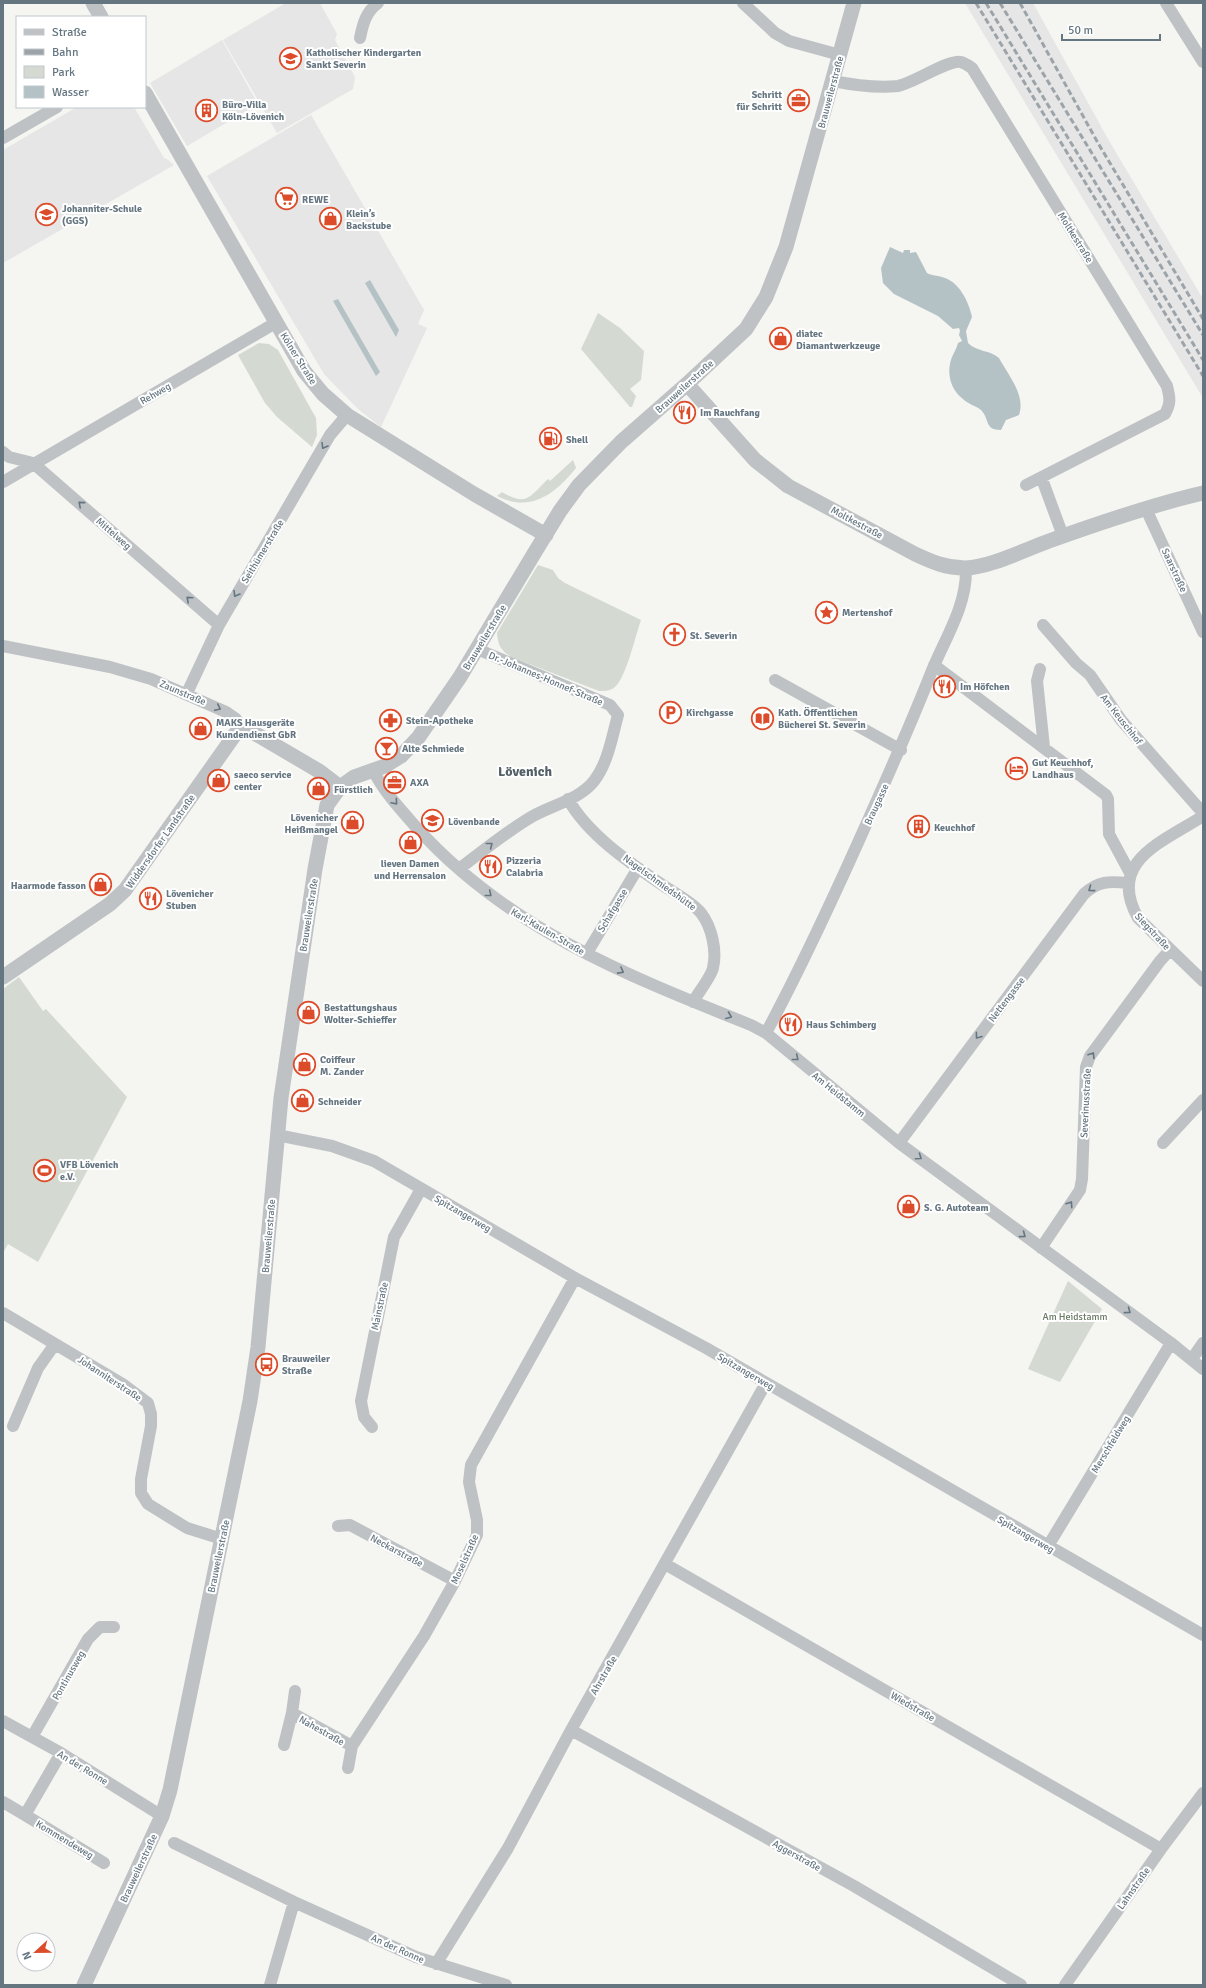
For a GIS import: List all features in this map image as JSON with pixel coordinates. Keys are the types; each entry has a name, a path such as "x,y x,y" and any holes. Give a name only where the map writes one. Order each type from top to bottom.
{"street":[{"path":"93,3 100,16"},
{"path":"360,38 364,22 371,8 378,3"},
{"path":"743,3 774,33 789,41 840,55"},
{"name":"Brauweilerstraße","path":"84,1985 162,1816 170,1790 222,1539 250,1401 258,1347 277,1135 291,1026 323,822 327,805 340,787 354,777 385,766 401,756 418,738 478,649 560,512 590,472 746,329 763,302 775,278 796,214 854,3"},
{"path":"1166,3 1203,62"},
{"name":"Moltkestraße","path":"833,81 851,84 897,86 910,83 951,63 960,62 972,68 1167,386 1170,406 1164,414 1042,479 1026,485"},
{"name":"Kölner Straße","path":"146,95 312,382 347,415 467,490 546,535"},
{"path":"3,138 56,108"},
{"name":"Rehweg","path":"3,482 32,463 277,322"},
{"name":"Moltkestraße","path":"687,384 755,460 788,486 936,564 966,568 994,561 1063,536 1146,509 1203,493"},
{"name":"Seithümerstraße","path":"187,693 218,624 330,435 347,415"},
{"name":"Mittelweg","path":"3,452 9,457 32,463 218,624"},
{"path":"1042,479 1063,536"},
{"name":"Saarstraße","path":"1146,509 1203,632"},
{"name":"Braugasse","path":"766,1033 795,979 901,750 934,665 961,606 966,581 966,568"},
{"name":"Am Keuschhof","path":"1043,624 1076,663 1090,675 1121,720 1203,815"},
{"name":"Zaunstraße","path":"3,646 110,667 151,679 187,693 226,712 236,719 242,730"},
{"name":"Dr.-Johannes-Honnef-Straße","path":"459,870 502,835 534,816 584,790 599,774 611,744 618,715 615,709 610,705 478,649"},
{"path":"934,665 1044,747 1108,799 1109,834 1129,878"},
{"path":"1040,669 1037,681 1044,747"},
{"path":"775,680 901,750"},
{"path":"242,730 248,730 319,771 340,787"},
{"name":"Widdersdorfer Landstraße","path":"3,977 110,904 125,890 236,733 242,730"},
{"name":"Karl-Kaulen-Straße","path":"374,770 385,791 434,846 459,870 504,906 522,918 632,977 751,1025 766,1033"},
{"name":"Nagelschmiedshütte","path":"568,799 576,813 589,828 638,868 701,912 710,929 714,953 713,969 692,1002"},
{"path":"1129,878 1145,853 1203,815"},
{"name":"Schafgasse","path":"587,953 638,868"},
{"name":"Siegstraße","path":"1129,878 1128,894 1132,907 1138,918 1170,950 1201,976"},
{"name":"Nettengasse","path":"899,1143 1084,894 1094,885 1129,878"},
{"name":"Severinusstraße","path":"1041,1248 1080,1190 1082,1179 1086,1067 1095,1050 1170,950"},
{"name":"Am Heidstamm","path":"766,1033 899,1143 1172,1343 1203,1368"},
{"path":"1163,1143 1203,1100"},
{"name":"Spitzangerweg","path":"277,1135 332,1146 374,1161 575,1278 706,1348 1203,1635"},
{"name":"Mainstraße","path":"372,1427 364,1417 361,1400 388,1261 394,1237 421,1189"},
{"name":"Moselstraße","path":"348,1768 352,1746 424,1636 455,1581 477,1535 477,1520 469,1482 471,1465 575,1278"},
{"name":"Johanniterstraße","path":"3,1313 138,1394 148,1403 151,1414 151,1426 141,1479 141,1493 148,1504 188,1528 222,1539"},
{"name":"Merschfeldweg","path":"1048,1546 1172,1343"},
{"path":"13,1426 38,1368 55,1344"},
{"path":"1192,1360 1203,1344"},
{"name":"Ahrstraße","path":"436,1964 508,1848 571,1730 766,1383"},
{"name":"Neckarstraße","path":"338,1526 350,1526 455,1581"},
{"name":"Wiedstraße","path":"665,1564 1161,1849"},
{"name":"Pontinusweg","path":"32,1737 88,1639 100,1627 114,1627"},
{"name":"Nahestraße","path":"284,1745 292,1713 295,1691"},
{"name":"Nahestraße","path":"292,1713 352,1746"},
{"name":"An der Ronne","path":"3,1721 61,1753 162,1816"},
{"name":"Aggerstraße","path":"571,1730 854,1886 1021,1985"},
{"name":"Kommendeweg","path":"25,1815 61,1753"},
{"name":"Lahnstraße","path":"1065,1985 1161,1849 1203,1793"},
{"name":"Kommendeweg","path":"3,1802 104,1863"},
{"name":"An der Ronne","path":"174,1843 294,1902 436,1964 506,1985"},
{"path":"270,1985 294,1902"}],"shaded area":[{"name":"Katholischer Kindergarten Sankt Severin","path":"286,3 320,3 337,34 335,40 355,77 353,89 277,133 223,40"},
{"path":"965,3 1033,3 1108,139 1203,299 1203,398"},
{"path":"222,40 258,104 187,146 150,83"},
{"name":"Johanniter-Schule (GGS)","path":"75,108 135,108 164,158 174,165 3,263 3,150"},
{"path":"311,115 424,310 418,324 427,328 381,427 358,409 324,374 207,176"}],"green space":[{"path":"598,313 620,328 644,351 641,380 630,389 636,396 632,407 630,407 581,349"},
{"path":"259,343 269,344 278,350 316,418 317,435 312,447 277,417 265,403 238,355"},
{"path":"573,460 576,468 560,486 541,498 521,502 509,501 497,496 502,492 517,499 527,498 548,479 550,481"},
{"path":"538,565 553,570 558,578 565,583 641,620 624,673 616,686 612,689 599,691 511,657 501,647 498,641 497,633"},
{"name":"VFB Lövenich e.V.","path":"19,977 43,1011 46,1009 127,1097 38,1262 8,1244 3,1253 3,989"},
{"name":"Am Heidstamm","path":"1068,1281 1102,1309 1060,1382 1028,1369"}],"water":[{"path":"890,247 903,253 904,250 910,250 910,253 916,252 927,273 948,279 958,287 966,299 972,317 966,331 968,343 975,348 995,355 999,358 1015,385 1020,400 1021,408 1019,415 1006,420 1001,430 992,428 984,413 965,401 952,385 949,368 958,343 962,341 959,335 959,328 953,329 938,316 894,294 883,283 881,268"},
{"path":"370,280 399,330 396,337 365,283"},
{"path":"338,299 380,372 376,376 333,301"}],"railway":[{"path":"976,3 1203,376"},
{"path":"986,3 1203,360"},
{"path":"1000,3 1203,335"},
{"path":"1020,3 1098,143 1203,319"}],"place":[{"name":"Katholischer Kindergarten Sankt Severin","path":"290,58"},
{"name":"Schritt für Schritt","path":"798,100"},
{"name":"Büro-Villa Köln-Lövenich","path":"206,110"},
{"name":"REWE","path":"287,199"},
{"name":"Johanniter-Schule (GGS)","path":"46,214"},
{"name":"Klein’s Backstube","path":"330,219"},
{"name":"diatec Diamantwerkzeuge","path":"781,339"},
{"name":"Im Rauchfang","path":"684,412"},
{"name":"Shell","path":"550,439"},
{"name":"Mertenshof","path":"826,612"},
{"name":"St. Severin","path":"674,635"},
{"name":"Im Höfchen","path":"944,686"},
{"name":"Kirchgasse","path":"671,712"},
{"name":"Kath. Öffentlichen Bücherei St. Severin","path":"762,718"},
{"name":"Stein-Apotheke","path":"391,720"},
{"name":"MAKS Hausgeräte Kundendienst GbR","path":"200,728"},
{"name":"Alte Schmiede","path":"387,748"},
{"name":"Gut Keuchhof, Landhaus","path":"1017,768"},
{"name":"saeco service center","path":"219,780"},
{"name":"AXA","path":"395,782"},
{"name":"Fürstlich","path":"318,789"},
{"name":"Lövenbande","path":"433,821"},
{"name":"Lövenicher Heißmangel","path":"353,823"},
{"name":"Keuchhof","path":"919,827"},
{"name":"lieven Damen und Herrensalon","path":"410,843"},
{"name":"Pizzeria Calabria","path":"490,866"},
{"name":"Haarmode fasson","path":"101,885"},
{"name":"Lövenicher Stuben","path":"151,899"},
{"name":"Bestattungshaus Wolter-Schieffer","path":"309,1013"},
{"name":"Haus Schimberg","path":"791,1024"},
{"name":"Coiffeur M. Zander","path":"304,1065"},
{"name":"Schneider","path":"303,1101"},
{"name":"VFB Lövenich e.V.","path":"45,1170"},
{"name":"S. G. Autoteam","path":"909,1207"},
{"name":"Brauweiler Straße","path":"267,1364"}],"district":[{"name":"Lövenich","path":"525,771"}]}
